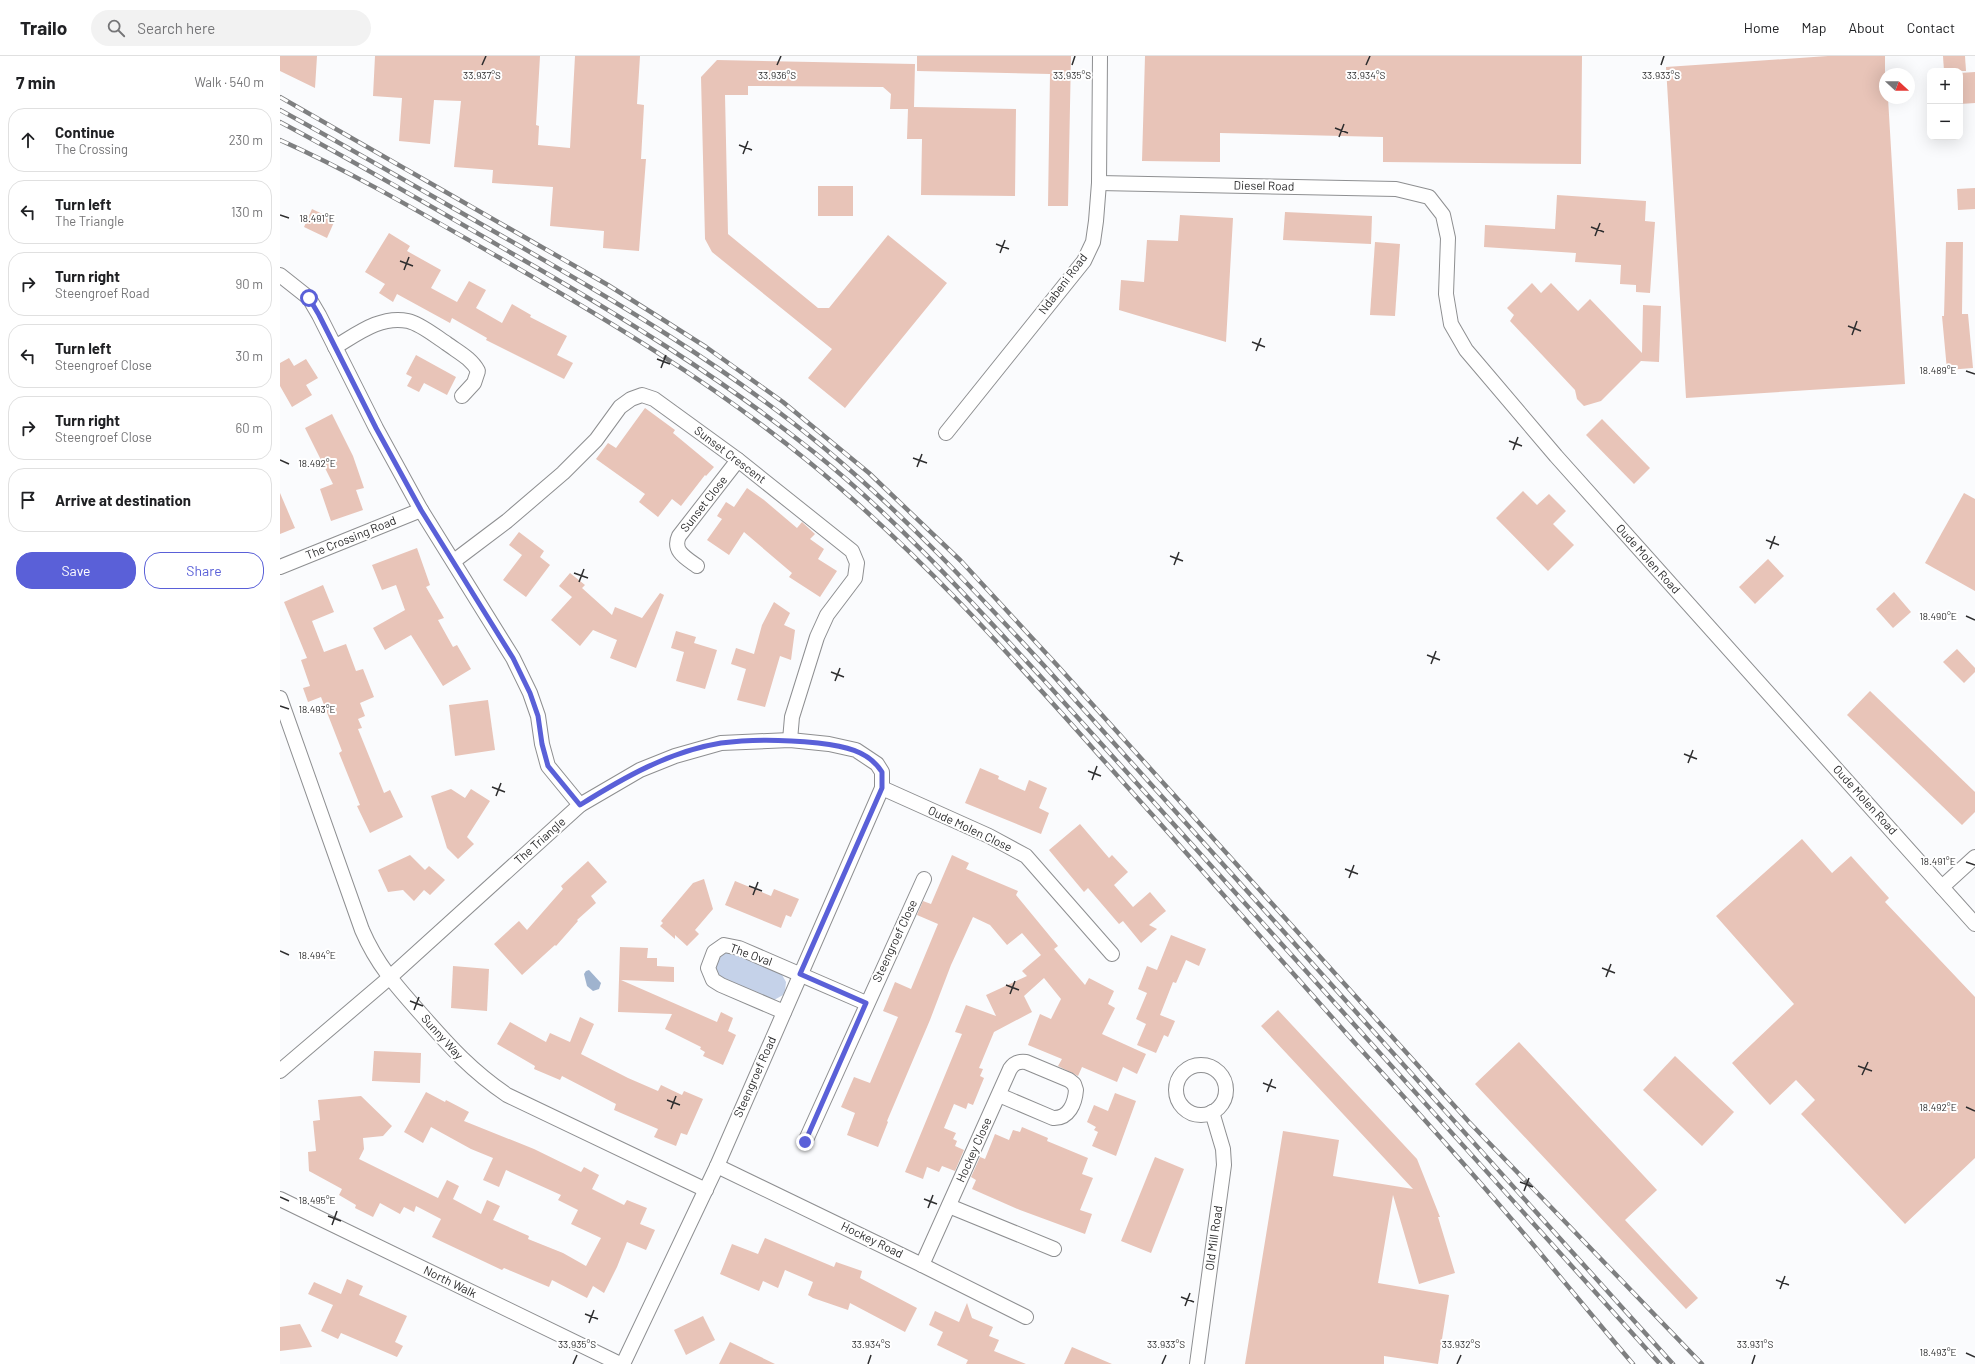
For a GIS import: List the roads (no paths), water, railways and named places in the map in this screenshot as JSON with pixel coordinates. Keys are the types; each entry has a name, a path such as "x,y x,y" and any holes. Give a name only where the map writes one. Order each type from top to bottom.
{"street":[{"name":"Ndabeni Road","path":"946,433 1084,261 1093,242 1099,183 1100,56"},
{"name":"Diesel Road","path":"1099,183 1396,189 1429,197"},
{"name":"Oude Molen Road","path":"1429,197 1443,215 1447,230 1446,294 1452,324 1466,350 1556,456 1975,924"},
{"path":"280,276 309,298 319,315 376,428 421,510 513,658 530,693 538,716 542,744 548,766 580,805"},
{"path":"335,347 361,331 387,320 409,321 431,333 473,362 478,371 474,383 462,396"},
{"name":"Sunset Crescent","path":"454,562 507,521 563,472 596,440 620,408 631,399 642,395 654,399 738,460 852,551 857,562 855,578 827,616 817,637 792,717 790,740"},
{"name":"Sunset Close","path":"697,566 681,553 677,548 676,542 679,536 738,460"},
{"name":"The Crossing Road","path":"280,566 421,510"},
{"name":"Sunny Way","path":"280,698 362,930 372,953 389,978 457,1055 480,1076 507,1095 706,1190"},
{"name":"The Triangle","path":"280,1071 389,978 580,805 640,770 675,756 721,743 790,740 829,744 856,750 877,764 882,772 882,788"},
{"name":"Oude Molen Close","path":"882,788 989,836 1026,856 1112,954"},
{"name":"Steengroef Road","path":"623,1364 717,1166 882,788"},
{"path":"1942,887 1975,858"},
{"name":"Steengroef Close","path":"805,1142 866,1003 924,879"},
{"name":"The Oval","path":"784,1012 721,985 713,980 708,968 710,961 714,952 718,948 730,945 800,974"},
{"path":"800,974 866,1003"},
{"name":"Hockey Close","path":"922,1265 1013,1064 1019,1061 1026,1062 1069,1080 1074,1084 1076,1090 1069,1111 1065,1116 1059,1118 1053,1118 999,1095"},
{"name":"Old Mill Road","path":"1197,1364 1224,1165 1223,1149 1212,1112"},
{"name":"Hockey Road","path":"717,1166 1026,1317"},
{"name":"North Walk","path":"280,1199 620,1364"},
{"path":"949,1206 1054,1249"}],"railway":[{"path":"280,97 608,285 706,347 783,402 869,473 961,561 1056,664 1469,1122 1702,1364"},
{"path":"280,110 544,260 627,309 747,388 823,447 883,500 940,555 1049,671 1673,1364"},
{"path":"280,122 397,187 630,323 705,372 779,425 815,453 875,505 933,561 1042,678 1660,1364"},
{"path":"280,140 392,196 620,329 698,379 773,433 856,502 947,589 1032,680 1455,1154 1633,1364"}]}
